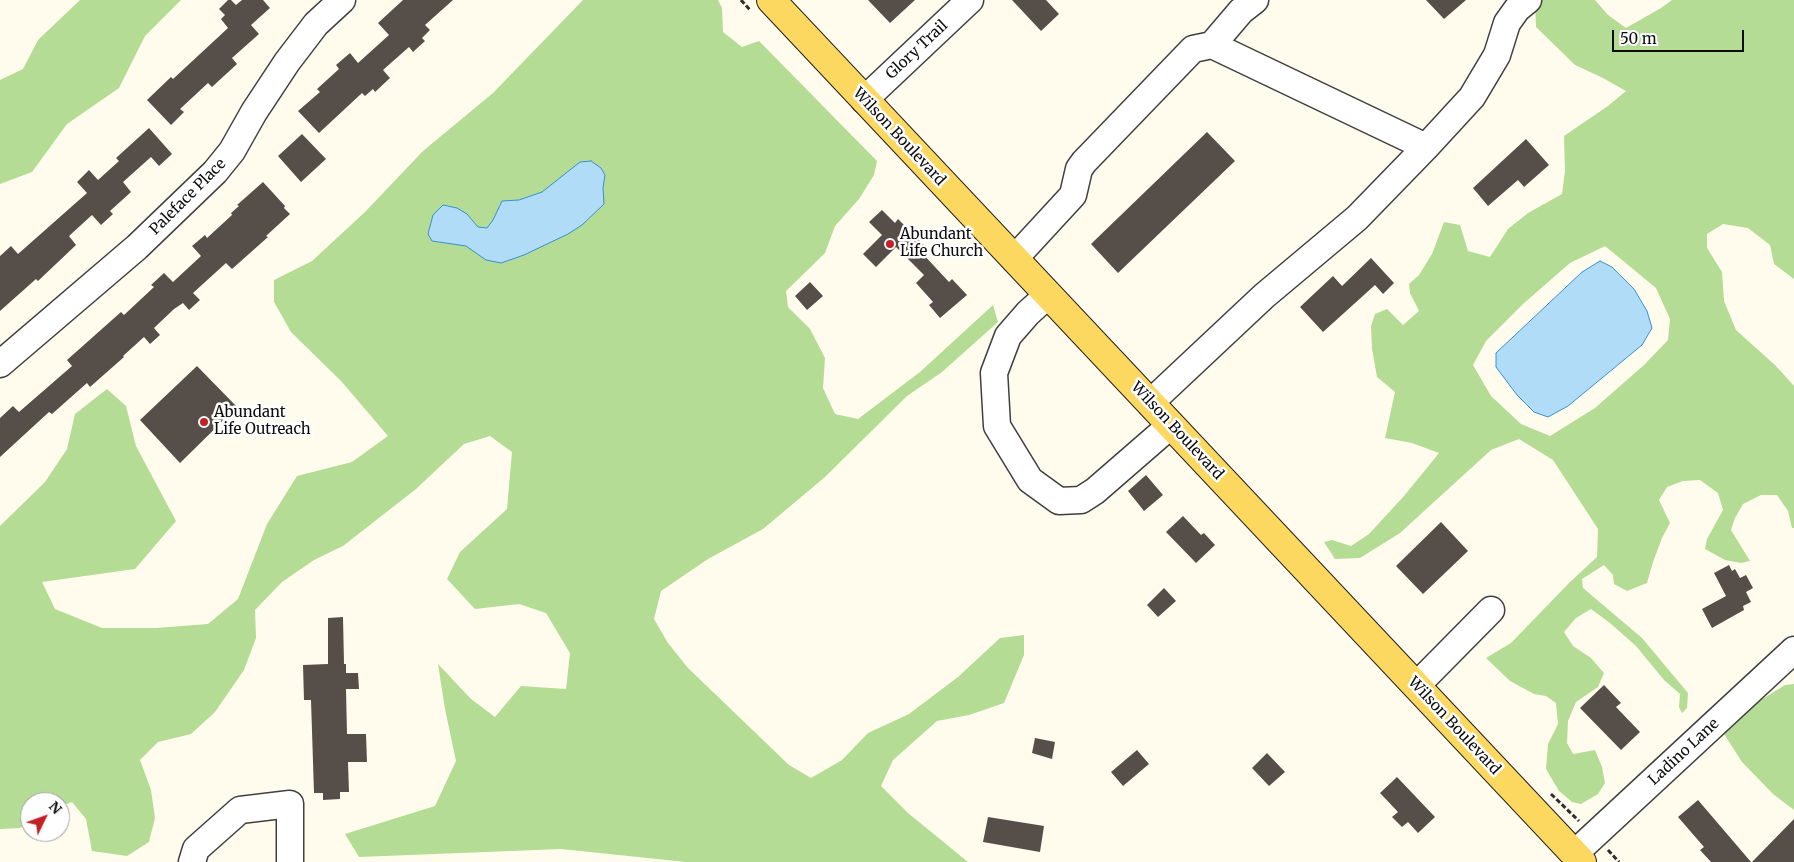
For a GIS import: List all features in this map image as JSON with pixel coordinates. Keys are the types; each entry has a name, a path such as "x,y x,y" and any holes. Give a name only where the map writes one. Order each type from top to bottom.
{"main road":[{"name":"Wilson Boulevard","path":"771,0 1578,858"}],"street":[{"name":"Paleface Place","path":"0,364 137,247 215,172 232,151 254,112 287,62 316,24 342,0"},
{"name":"Glory Trail","path":"864,100 970,0"},
{"path":"1212,45 1241,11 1255,0"},
{"path":"1150,403 1264,296 1357,218 1426,147 1472,97 1497,54 1508,23 1516,10 1528,0"},
{"path":"1014,259 1073,195 1079,169 1084,162 1193,49 1212,45 1426,147"},
{"path":"1048,295 1028,313 1008,336 994,373 997,426 1030,480 1059,501 1081,500 1095,491 1171,425"},
{"path":"1416,686 1491,610"},
{"name":"Ladino Lane","path":"1578,858 1794,650"},
{"path":"192,862 196,849 240,810 290,804 290,862"}],"green space":[{"path":"80,0 181,0 145,36 119,88 67,124 32,172 0,184 0,80 23,69 38,40"},
{"path":"583,0 718,0 722,8 723,32 742,47 759,41 877,161 874,175 859,199 835,226 825,253 786,291 788,307 810,329 825,358 823,388 835,414 858,419 920,372 993,305 998,322 942,372 907,396 825,477 763,529 708,559 661,591 654,619 668,643 688,668 789,765 811,778 842,760 868,733 909,714 958,677 1000,638 1024,635 1024,655 1004,703 969,715 937,721 893,760 881,786 908,813 968,862 686,862 561,849 359,857 345,834 435,806 456,761 438,664 471,699 495,717 521,686 566,689 570,653 546,613 519,604 475,609 447,579 460,552 507,509 512,452 490,436 464,444 416,489 343,546 314,560 282,582 255,610 256,638 244,670 215,712 191,734 158,742 140,760 151,790 155,818 149,842 127,856 92,851 86,819 72,802 70,803 70,792 20,792 20,828 0,829 0,526 45,482 67,449 75,414 107,389 126,406 136,446 176,521 135,569 42,582 55,609 102,628 156,628 208,624 238,599 267,524 297,476 352,462 388,436 341,381 291,332 274,302 274,280 312,261 365,212 423,151 493,93"},
{"path":"1540,0 1595,0 1608,15 1626,28 1672,0 1794,0 1794,279 1774,264 1770,245 1748,228 1723,224 1707,234 1707,248 1722,272 1724,301 1736,330 1776,366 1794,386 1794,528 1792,528 1788,511 1777,495 1761,495 1743,504 1731,530 1750,561 1741,563 1725,560 1705,549 1707,539 1723,510 1718,493 1700,480 1683,481 1667,487 1659,500 1670,523 1662,538 1647,583 1627,591 1614,584 1613,575 1604,565 1582,579 1583,588 1642,638 1688,693 1687,708 1682,713 1679,707 1680,694 1664,680 1636,646 1591,609 1576,618 1564,632 1573,646 1591,658 1604,673 1598,687 1576,702 1568,721 1567,743 1573,754 1595,750 1602,767 1605,783 1598,794 1581,804 1572,802 1559,791 1546,769 1548,744 1558,724 1556,703 1546,696 1534,694 1510,681 1486,658 1511,643 1597,557 1598,529 1553,460 1519,439 1491,450 1400,533 1360,558 1335,559 1324,542 1332,540 1351,546 1369,534 1404,496 1439,453 1412,443 1385,438 1395,392 1377,377 1372,349 1371,326 1375,314 1387,309 1403,325 1419,311 1410,293 1409,284 1419,275 1432,254 1444,222 1460,225 1468,251 1490,257 1508,229 1528,213 1562,194 1565,171 1564,136 1608,106 1626,91 1575,65 1536,27 1535,3","holes":["1605,246 1656,288 1670,319 1668,340 1644,365 1595,408 1550,436 1521,424 1491,396 1473,365 1486,341 1523,304 1570,263"]},
{"path":"1794,684 1794,810 1773,794 1742,762 1724,734 1748,708 1785,685"}],"water":[{"path":"591,161 601,168 605,175 603,188 604,204 582,225 568,234 524,255 501,263 486,260 466,246 432,241 428,234 433,215 443,205 457,208 467,214 478,227 487,228 502,201 519,200 542,192 580,162"},
{"path":"1600,261 1612,267 1634,289 1647,311 1652,328 1642,345 1568,406 1548,417 1534,412 1517,395 1496,367 1496,353 1582,272"}],"building":[{"path":"228,0 231,0 236,5 242,0 263,0 270,8 251,25 259,34 232,58 237,64 212,87 208,83 180,109 184,112 171,125 147,100 171,77 173,79 228,28 221,19 225,15 219,9"},
{"path":"403,0 453,0 425,25 430,30 422,38 425,41 413,52 409,47 383,70 390,78 375,92 373,89 365,96 362,93 319,133 298,111 320,92 317,89 339,69 336,65 350,53 358,63 389,35 378,23"},
{"path":"868,0 915,0 890,23"},
{"path":"1012,0 1046,0 1059,14 1041,31"},
{"path":"1426,0 1466,0 1444,19"},
{"path":"149,128 172,154 159,166 151,157 123,182 131,192 110,211 113,214 101,225 92,215 69,236 76,245 38,281 36,279 0,311 0,256 11,246 18,254 87,193 77,182 89,170 98,180 119,161 116,158"},
{"path":"1207,132 1235,161 1118,273 1091,244"},
{"path":"302,134 326,159 301,182 278,156"},
{"path":"1526,139 1549,165 1524,187 1518,180 1488,206 1473,188"},
{"path":"263,182 290,214 266,236 268,237 232,269 226,263 193,293 200,300 189,310 183,303 174,309 154,328 160,335 150,344 144,337 90,387 87,383 52,414 49,412 0,457 0,418 13,406 19,412 72,366 67,360 121,312 124,315 154,287 151,285 164,273 173,282 201,256 192,246 205,235 207,238 232,215 231,213 239,206 237,205"},
{"path":"882,210 895,223 898,219 927,248 922,253 949,282 952,279 967,295 940,318 929,305 933,302 916,283 924,275 896,247 876,267 863,254 882,235 869,222"},
{"path":"1371,258 1394,283 1383,294 1375,285 1323,332 1300,307 1333,276 1342,286"},
{"path":"810,282 823,296 807,310 795,296"},
{"path":"197,366 237,407 180,463 140,420"},
{"path":"1146,475 1163,495 1144,511 1128,491"},
{"path":"1183,516 1201,535 1204,533 1215,545 1196,563 1166,532"},
{"path":"1441,522 1468,551 1423,594 1396,566"},
{"path":"1729,565 1732,571 1735,569 1740,578 1746,575 1753,588 1746,592 1751,602 1743,606 1744,610 1712,628 1702,609 1726,596 1714,573"},
{"path":"1164,588 1176,601 1158,617 1147,605"},
{"path":"343,617 344,664 346,664 346,673 358,673 359,689 346,689 347,734 366,734 367,762 348,762 349,792 340,792 340,799 323,800 323,793 314,793 311,700 304,700 303,665 328,664 328,618"},
{"path":"1604,685 1621,703 1616,707 1640,732 1621,750 1580,708"},
{"path":"1035,738 1055,742 1052,759 1032,753"},
{"path":"1137,750 1149,764 1123,786 1111,772"},
{"path":"1267,753 1285,772 1269,786 1252,768"},
{"path":"1397,777 1435,817 1418,833 1408,822 1402,827 1392,817 1398,812 1380,793"},
{"path":"1698,800 1751,862 1711,862 1700,850 1704,847 1678,817"},
{"path":"988,817 1044,826 1040,852 983,842"},
{"path":"1794,819 1794,862 1752,862"}],"place":[{"name":"Abundant Life Church","path":"890,244"},
{"name":"Abundant Life Outreach","path":"204,422"}]}
